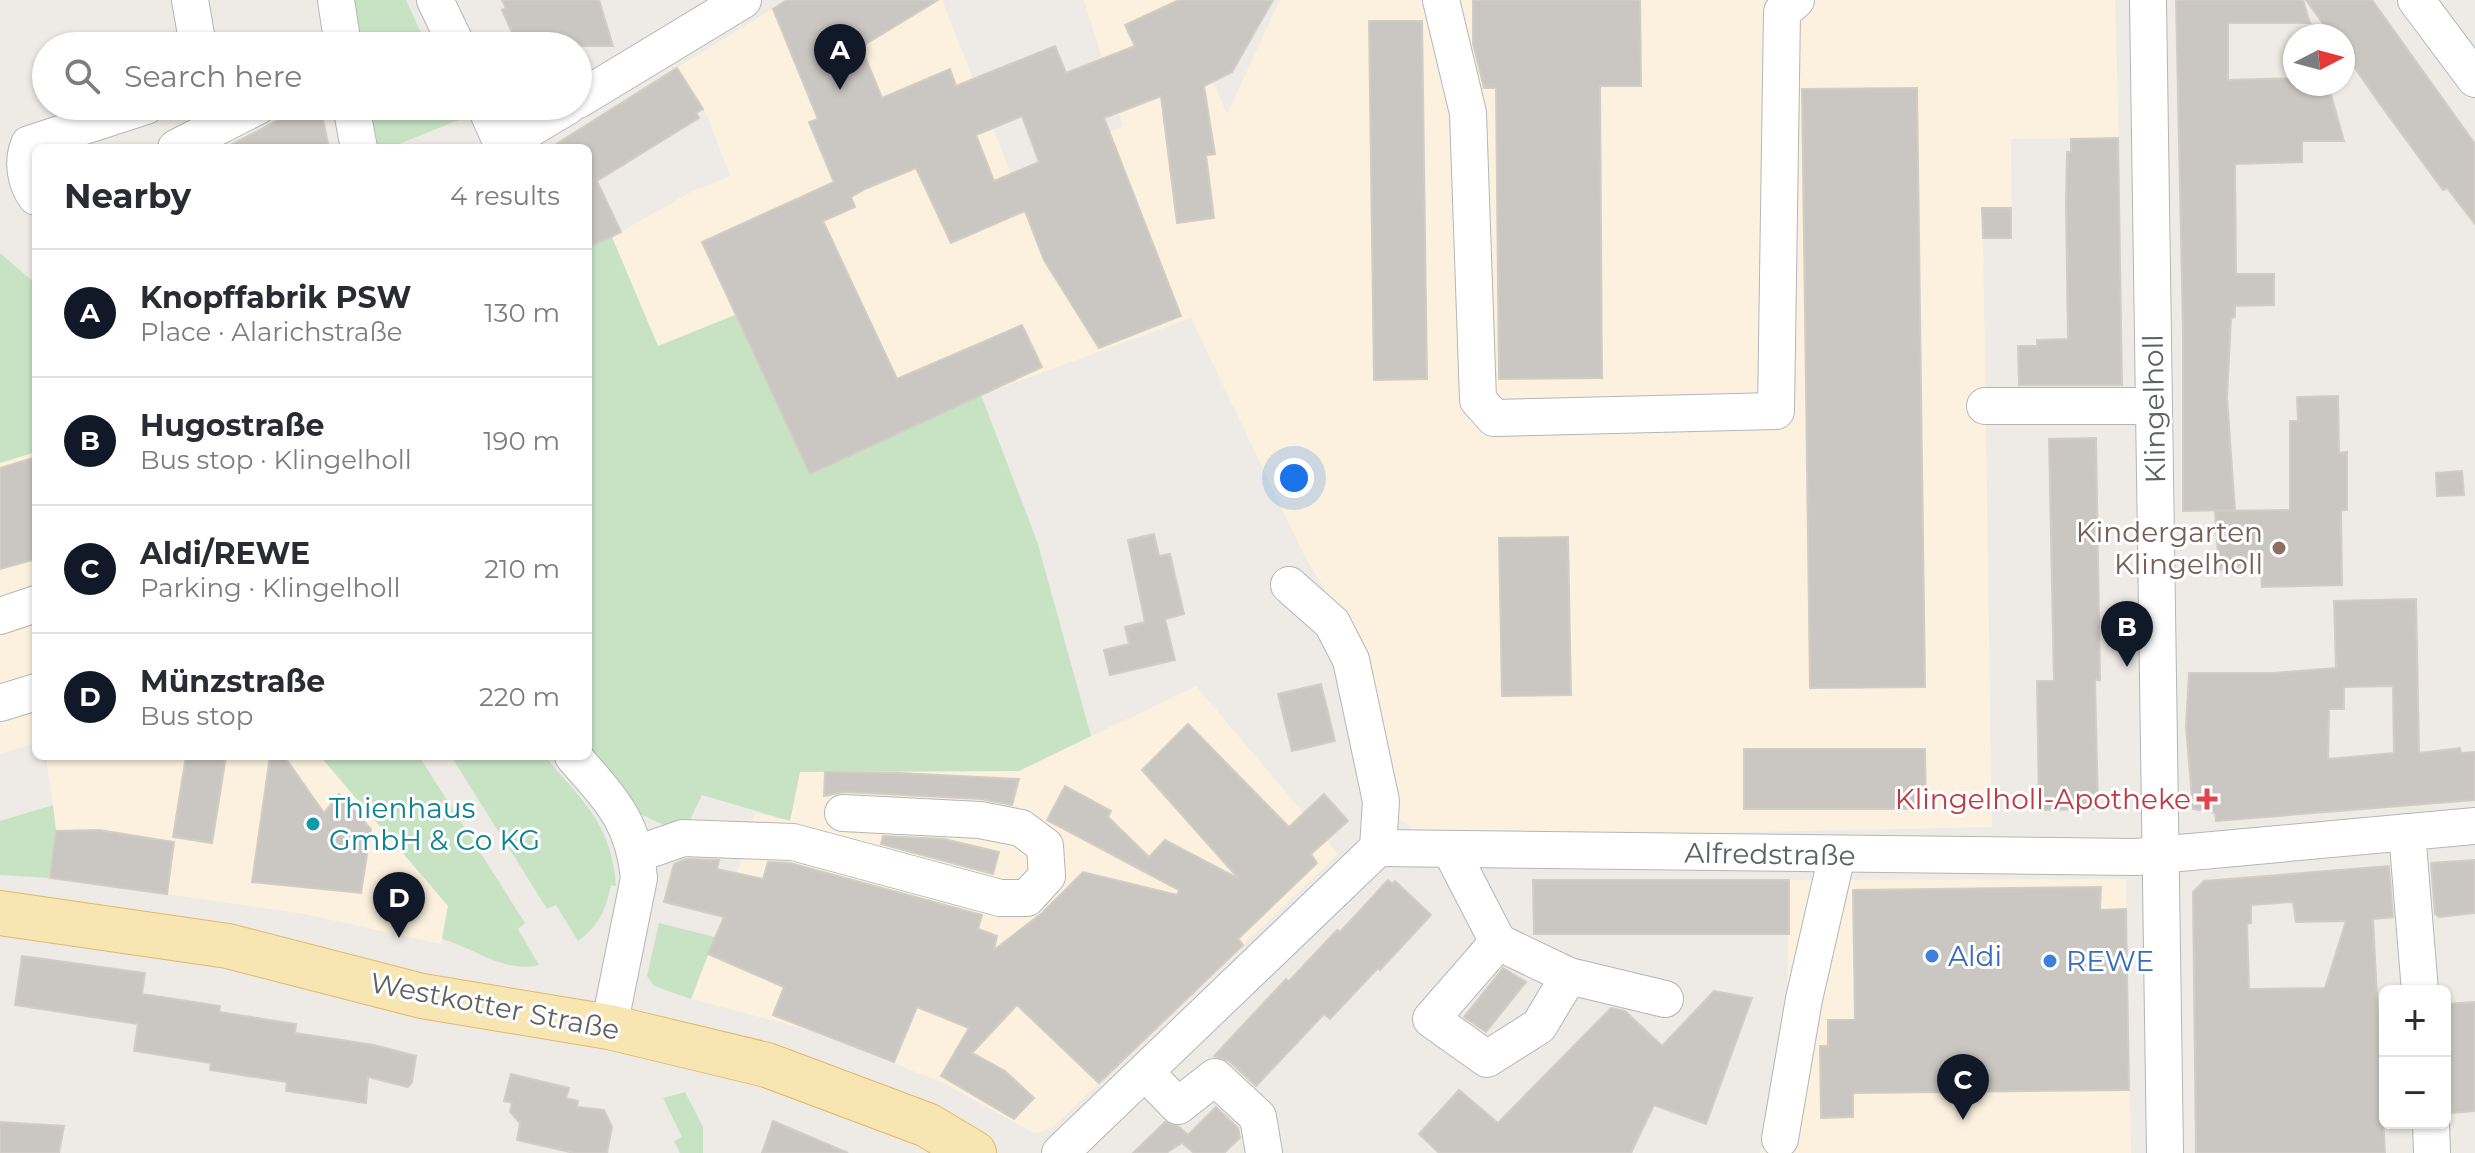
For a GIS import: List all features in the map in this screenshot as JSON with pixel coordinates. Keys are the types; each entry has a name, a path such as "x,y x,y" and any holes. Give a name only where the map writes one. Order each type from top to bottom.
{"main road":[{"name":"Westkotter Straße","path":"0,913 228,946 422,996 609,1027 767,1065 927,1125 974,1153"}],"street":[{"path":"190,0 196,32"},
{"path":"336,0 341,32"},
{"path":"435,0 450,32"},
{"path":"592,92 743,0"},
{"path":"1441,0 1468,113 1478,400 1494,418 1776,411 1782,12 1796,0"},
{"name":"Klingelholl","path":"2148,0 2165,1153"},
{"path":"2416,0 2475,79"},
{"path":"32,188 26,175 24,156 29,144 103,120"},
{"path":"185,144 231,120"},
{"path":"354,120 358,144"},
{"path":"492,120 503,144"},
{"path":"507,144 546,120"},
{"path":"1985,406 2154,406"},
{"path":"1060,1153 1378,848 1381,801 1351,660 1332,623 1289,585"},
{"path":"0,616 32,605"},
{"path":"0,703 32,693"},
{"path":"577,760 616,805 632,834 637,854 639,878 609,1027"},
{"path":"637,854 683,838 793,842 1000,898 1027,898 1047,876 1045,846 1021,828 980,820 843,813"},
{"name":"Alfredstraße","path":"1378,848 2161,856 2475,826"},
{"path":"2407,832 2420,985"},
{"path":"1450,849 1498,942 1569,976 1665,999"},
{"path":"1780,1139 1804,999 1837,855"},
{"path":"1498,942 1431,1019 1487,1059 1539,1026 1569,976"},
{"path":"1145,1072 1178,1106 1215,1077 1258,1117 1264,1153"},
{"path":"2431,1129 2432,1153"}],"shaded area":[{"path":"786,0 942,0 1011,174 1123,126 1084,0 1178,0 1227,114 1280,0 2115,0 2119,138 2011,139 2012,238 1983,239 1992,827 1426,839 1392,813 1354,636 1306,559 1191,318 981,395 810,473 735,315 658,347 612,237 689,193 730,176 707,115 677,68"},
{"path":"32,453 32,744 0,754 0,463"},
{"path":"1196,686 1338,854 1051,1129 1034,1133 943,1083 817,1032 691,999 732,891 755,813 790,821 800,772 1019,771"},
{"path":"47,760 323,760 448,906 441,944 304,914 167,894 173,842 99,830 56,831"},
{"path":"2126,879 2131,1153 1760,1153 1786,1061 1789,880"}],"green space":[{"path":"354,0 406,0 421,32 360,32"},
{"path":"373,120 459,120 399,144 377,144"},
{"path":"612,237 658,346 735,315 810,473 981,395 1037,541 1091,736 1019,771 800,772 790,821 702,795 690,820 677,831 638,813 592,753 592,247"},
{"path":"0,253 32,281 32,453 0,463"},
{"path":"323,760 422,760 525,923 518,929 539,965 526,967 502,963 442,939 448,906"},
{"path":"454,760 548,760 593,815 609,846 616,886 611,885 597,923 578,941 556,905 547,909"},
{"path":"53,805 56,831 50,878 0,875 0,821"},
{"path":"659,923 715,937 691,999 654,986 647,976"},
{"path":"685,1092 703,1127 703,1153 680,1153 674,1141 682,1137 663,1098"}],"building":[{"path":"502,0 599,0 613,46 592,46 592,32 512,32 502,10 506,8"},
{"path":"787,0 938,0 861,47 882,98 950,69 956,86 1055,46 1066,73 1135,46 1125,25 1179,0 1273,0 1232,72 1204,86 1215,154 1206,155 1214,218 1177,223 1161,96 1104,118 1181,316 1099,348 1044,260 1025,211 951,243 916,168 867,188 851,197 855,207 823,221 897,379 1022,325 1042,367 810,474 702,242 834,182 809,122 818,119 773,9","holes":["1022,116 1039,162 994,181 976,135"]},
{"path":"1473,0 1640,0 1641,86 1600,86 1602,378 1499,379 1496,88 1484,88 1473,44"},
{"path":"2176,0 2303,0 2310,23 2228,23 2228,80 2283,78 2283,96 2331,96 2344,141 2302,141 2302,162 2235,164 2236,274 2274,274 2274,305 2235,306 2235,317 2231,318 2227,398 2235,510 2183,511 2183,332"},
{"path":"2306,0 2372,0 2475,144 2475,224 2447,188 2443,190 2355,68 2355,24 2323,24"},
{"path":"1369,21 1422,21 1427,379 1374,380"},
{"path":"677,68 703,109 696,113 699,118 597,181 621,232 592,246 592,144 556,144"},
{"path":"1917,88 1925,687 1810,688 1802,89"},
{"path":"278,120 323,120 328,144 233,144"},
{"path":"2118,138 2122,385 2019,385 2018,346 2037,346 2037,340 2068,339 2066,204 2067,152 2071,152 2071,139"},
{"path":"1982,208 2011,208 2011,238 1983,238"},
{"path":"2338,396 2339,453 2347,452 2347,510 2341,510 2342,585 2262,587 2261,564 2219,570 2215,511 2290,510 2290,421 2298,421 2297,397"},
{"path":"2096,438 2100,680 2095,680 2098,809 2039,810 2037,681 2054,681 2049,439"},
{"path":"32,458 32,560 0,569 0,468"},
{"path":"2462,471 2464,495 2437,496 2436,473"},
{"path":"1154,534 1159,556 1170,554 1184,614 1165,619 1175,660 1110,675 1104,650 1129,644 1125,627 1145,622 1128,540"},
{"path":"1568,537 1571,695 1502,696 1499,538"},
{"path":"2416,599 2419,753 2460,748 2461,753 2475,752 2475,800 2216,821 2215,813 2193,809 2186,727 2189,673 2274,673 2336,668 2334,601","holes":["2393,686 2394,753 2328,759 2329,709 2344,709 2344,687"]},
{"path":"1321,684 1335,741 1292,751 1278,694"},
{"path":"1188,724 1289,827 1324,794 1348,821 1311,854 1317,863 1238,939 1243,945 1099,1083 1017,1005 972,1053 1005,1071 1034,1098 1014,1119 941,1076 969,1028 917,1007 894,1062 773,1015 784,987 708,954 724,917 664,902 674,864 686,859 719,860 717,869 763,879 768,862 790,863 982,915 978,929 997,936 994,950 1042,913 1083,872 1177,895 1179,890 1047,820 1065,786 1111,811 1108,817 1149,857 1165,840 1239,879 1142,770"},
{"path":"1744,749 1925,749 1926,809 1744,809"},
{"path":"185,760 225,760 212,843 173,837"},
{"path":"269,760 287,760 324,813 339,794 371,829 361,893 252,882"},
{"path":"825,772 1019,779 1012,805 981,799 844,792 824,796"},
{"path":"99,830 174,842 167,894 50,878 56,831"},
{"path":"883,836 944,839 999,852 993,874 881,844"},
{"path":"2475,860 2475,913 2439,917 2435,914 2431,863"},
{"path":"2389,866 2393,917 2373,919 2379,1036 2379,1129 2384,1129 2385,1153 2196,1153 2193,892 2204,881","holes":["2293,902 2296,922 2346,921 2325,988 2249,989 2247,924 2251,923 2251,905"]},
{"path":"1388,880 1392,884 1395,881 1431,915 1380,970 1378,968 1330,1019 1324,1014 1256,1086 1229,1061 1214,1056 1286,979 1289,981 1337,930 1340,932"},
{"path":"1533,880 1789,880 1789,934 1534,934"},
{"path":"2101,887 2100,910 2126,909 2129,1090 1853,1093 1853,1117 1821,1118 1820,1046 1828,1046 1828,1020 1855,1020 1853,890"},
{"path":"22,956 145,973 142,994 220,1006 219,1012 296,1024 295,1033 374,1045 416,1056 412,1082 408,1087 368,1077 366,1103 286,1091 287,1082 210,1070 211,1063 134,1051 138,1024 15,1005"},
{"path":"1503,968 1526,982 1486,1032 1464,1017"},
{"path":"1714,991 1752,998 1706,1124 1654,1105 1631,1153 1439,1153 1419,1134 1459,1090 1498,1123 1611,1008 1625,1011 1662,1046"},
{"path":"2475,1002 2475,1111 2452,1113 2451,1004"},
{"path":"511,1074 569,1088 566,1098 578,1101 577,1107 604,1110 612,1127 607,1153 574,1153 517,1140 520,1123 510,1112 512,1103 504,1101"},
{"path":"1216,1107 1238,1128 1240,1138 1224,1153 1194,1153 1182,1143 1166,1153 1133,1153 1165,1122 1179,1127 1188,1135"},
{"path":"773,1121 848,1153 762,1153"},
{"path":"0,1122 64,1126 59,1153 0,1153"}],"place":[{"name":"Knopffabrik PSW","path":"840,90"},
{"name":"Kindergarten Klingelholl","path":"2279,548"},
{"name":"Hugostraße","path":"2127,667"},
{"name":"Klingelholl-Apotheke","path":"2207,799"},
{"name":"Thienhaus GmbH & Co KG","path":"313,824"},
{"name":"Münzstraße","path":"399,938"},
{"name":"Aldi","path":"1932,956"},
{"name":"REWE","path":"2050,961"},
{"name":"Aldi/REWE","path":"1963,1120"}]}
